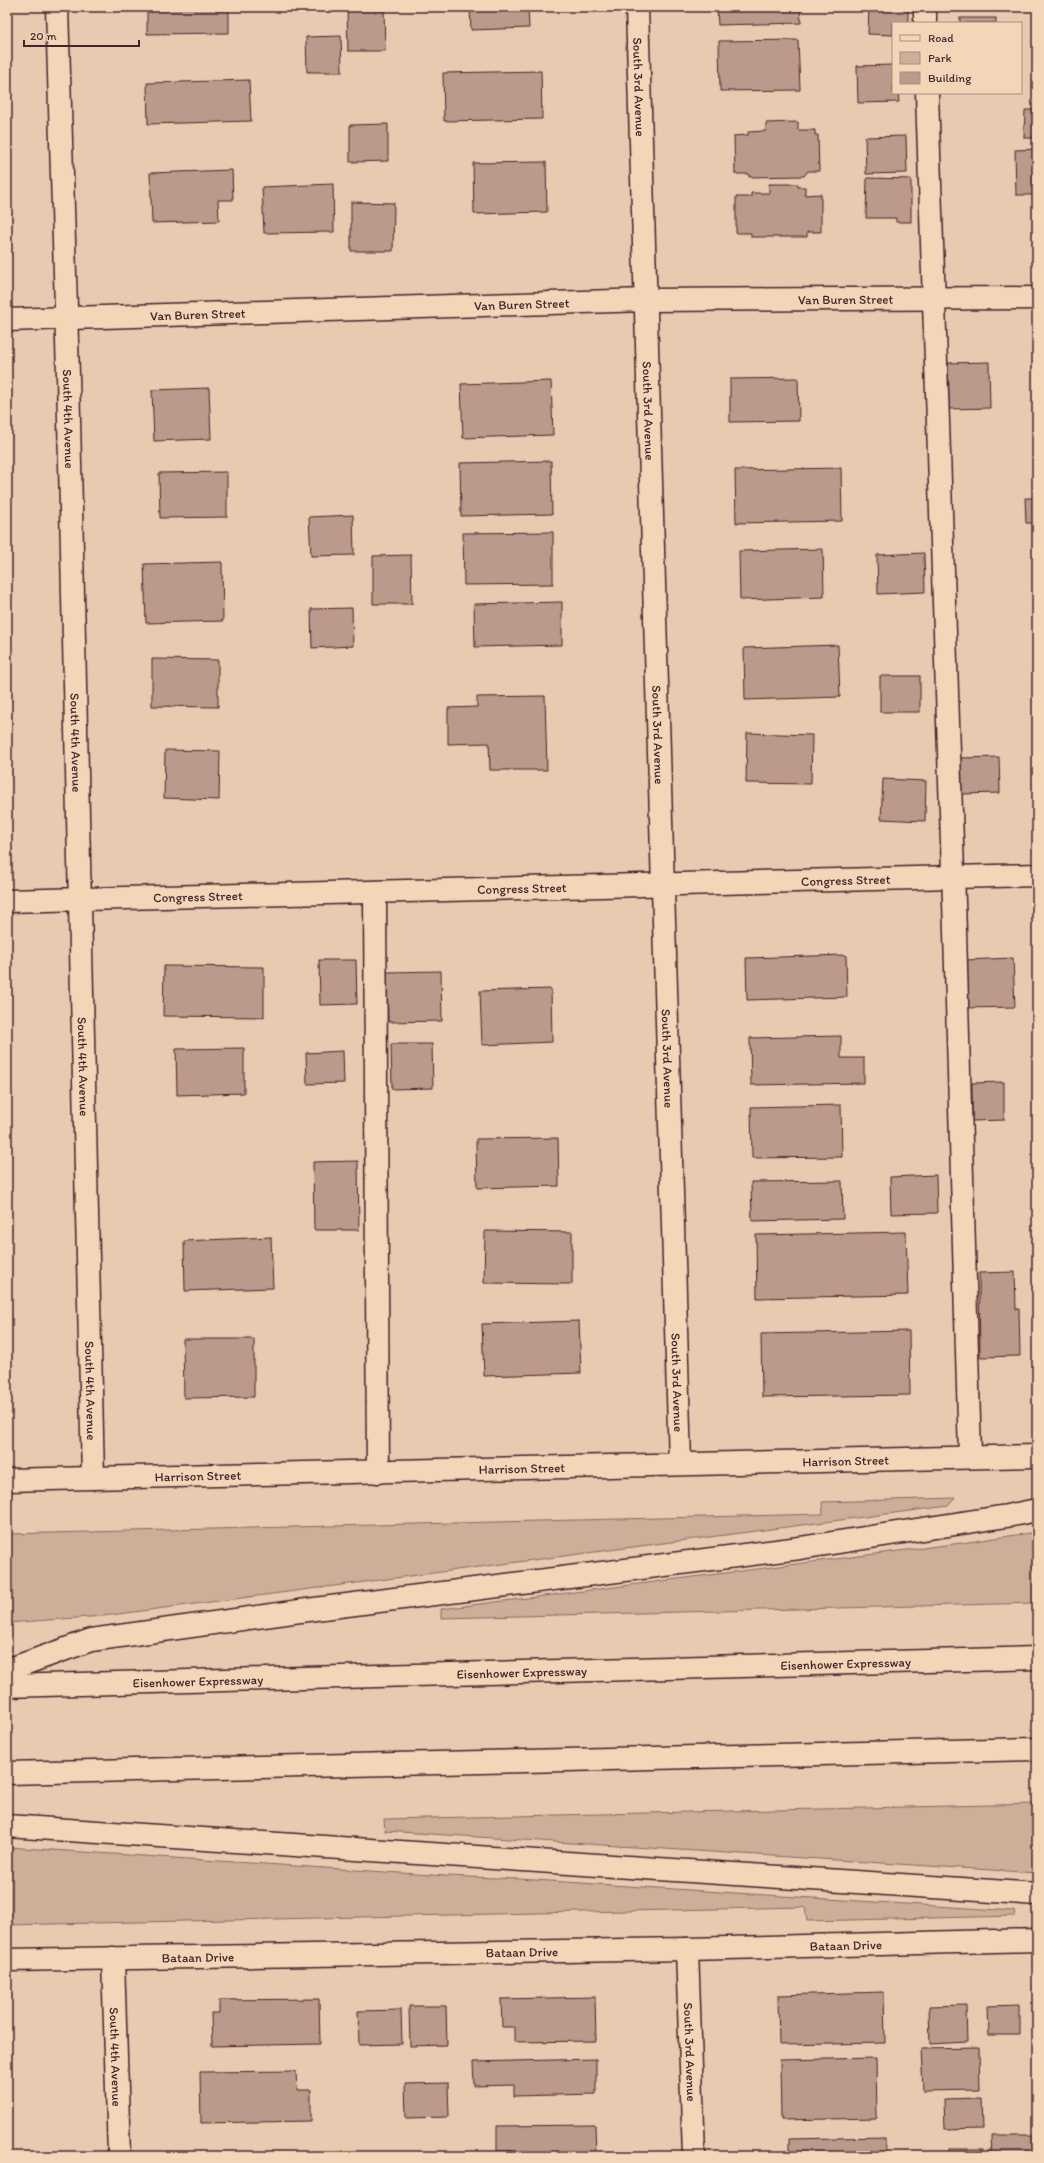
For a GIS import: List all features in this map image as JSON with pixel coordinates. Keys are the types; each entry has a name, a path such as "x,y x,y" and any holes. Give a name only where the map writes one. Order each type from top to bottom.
{"main road":[{"name":"South 4th Avenue","path":"57,7 66,318 93,1478"},
{"name":"South 3rd Avenue","path":"637,7 680,1463"},
{"path":"925,7 926,22"},
{"path":"927,94 953,878 970,1456"},
{"name":"Van Buren Street","path":"7,320 646,300 933,300 1037,298"},
{"name":"Congress Street","path":"7,901 1037,875"},
{"path":"375,892 378,1472"},
{"name":"Harrison Street","path":"7,1480 378,1472 970,1456 1037,1456"},
{"path":"7,1670 91,1640 307,1610 800,1548 1037,1510"},
{"name":"Eisenhower Expressway","path":"7,1686 1037,1658"},
{"path":"7,1773 1037,1749"},
{"path":"7,1826 1037,1894"},
{"name":"Bataan Drive","path":"7,1960 687,1949 1037,1940"},
{"name":"South 3rd Avenue","path":"687,1949 694,2156"},
{"name":"South 4th Avenue","path":"113,1958 119,2156"}],"green space":[{"path":"955,1498 948,1506 103,1616 7,1623 7,1534 823,1514 822,1502"},
{"path":"1037,1532 1037,1603 441,1618 441,1609 954,1544"},
{"path":"1037,1804 1037,1873 385,1831 384,1819"},
{"path":"7,1847 1014,1911 1015,1916 807,1921 805,1907 7,1925"}],"building":[{"path":"147,7 229,7 229,33 147,34"},
{"path":"347,7 384,7 385,51 348,51"},
{"path":"470,7 528,7 529,28 471,30"},
{"path":"717,7 800,7 801,23 718,25"},
{"path":"869,7 908,7 908,22 892,22 892,35 868,34"},
{"path":"960,18 996,18 996,22 960,22"},
{"path":"341,36 342,72 307,72 306,37"},
{"path":"798,40 800,90 720,91 719,41"},
{"path":"892,65 892,94 898,94 899,102 858,103 857,66"},
{"path":"541,71 542,119 444,121 443,73"},
{"path":"249,80 251,121 148,124 147,83"},
{"path":"1025,110 1037,110 1037,138 1024,138"},
{"path":"798,122 798,130 815,130 815,135 818,135 819,171 808,171 804,176 749,177 749,174 735,174 734,136 748,135 748,132 766,131 766,123"},
{"path":"388,124 388,161 350,162 350,125"},
{"path":"906,136 907,173 866,174 865,137"},
{"path":"1037,149 1037,195 1016,195 1015,150"},
{"path":"546,162 547,212 474,214 473,163"},
{"path":"232,170 233,200 218,200 219,221 152,223 150,173"},
{"path":"867,178 911,179 911,222 896,222 896,218 866,218"},
{"path":"333,184 334,232 264,233 262,187"},
{"path":"769,184 798,184 798,187 805,187 805,195 821,194 821,232 807,232 807,237 751,237 751,233 736,233 736,197 751,197 751,193 769,193"},
{"path":"351,202 394,203 393,251 351,251"},
{"path":"989,362 990,408 949,409 948,363"},
{"path":"798,378 799,421 730,422 730,379"},
{"path":"551,381 553,435 463,438 461,384"},
{"path":"209,388 211,439 154,441 152,390"},
{"path":"551,461 552,514 461,516 460,463"},
{"path":"841,468 842,521 736,523 735,470"},
{"path":"227,472 227,517 160,518 159,473"},
{"path":"1025,498 1037,498 1037,523 1026,523"},
{"path":"353,515 354,555 311,556 309,517"},
{"path":"553,532 553,584 464,585 463,533"},
{"path":"823,549 824,597 740,600 739,551"},
{"path":"924,553 925,592 878,594 877,555"},
{"path":"411,555 412,604 373,604 373,556"},
{"path":"222,562 223,621 146,623 144,564"},
{"path":"562,602 562,645 475,647 474,604"},
{"path":"352,608 353,646 312,648 311,609"},
{"path":"838,645 840,697 745,700 744,648"},
{"path":"152,659 218,660 218,707 152,706"},
{"path":"880,676 920,676 920,712 880,712"},
{"path":"545,696 547,770 490,770 489,743 448,744 448,708 477,707 477,697"},
{"path":"747,733 812,735 811,784 746,783"},
{"path":"165,750 220,751 219,800 164,798"},
{"path":"999,757 1000,793 961,794 960,758"},
{"path":"883,779 926,781 925,821 881,819"},
{"path":"846,955 847,997 747,1000 746,958"},
{"path":"1013,958 1015,1007 966,1008 965,960"},
{"path":"319,960 356,960 357,1004 320,1005"},
{"path":"164,966 264,967 264,1017 163,1016"},
{"path":"441,971 442,1021 388,1022 387,972"},
{"path":"551,989 552,1042 482,1045 480,991"},
{"path":"841,1036 841,1058 864,1058 864,1083 751,1085 750,1038"},
{"path":"391,1044 432,1044 433,1088 392,1089"},
{"path":"244,1048 244,1093 177,1095 176,1049"},
{"path":"343,1051 344,1083 307,1084 306,1053"},
{"path":"1004,1082 1004,1120 972,1121 972,1083"},
{"path":"841,1105 842,1157 752,1158 751,1107"},
{"path":"558,1138 559,1186 477,1188 476,1139"},
{"path":"358,1161 359,1230 314,1230 313,1162"},
{"path":"936,1175 937,1213 891,1214 890,1177"},
{"path":"842,1181 843,1219 752,1221 751,1182"},
{"path":"485,1231 572,1232 572,1284 484,1283"},
{"path":"906,1232 908,1295 757,1298 756,1235"},
{"path":"271,1237 273,1288 185,1291 184,1241"},
{"path":"1015,1272 1016,1309 1019,1309 1020,1356 980,1357 979,1273"},
{"path":"579,1321 581,1373 484,1376 482,1324"},
{"path":"909,1331 910,1395 762,1397 761,1334"},
{"path":"183,1339 254,1339 254,1397 184,1398"},
{"path":"884,1992 885,2043 779,2045 778,1995"},
{"path":"595,1997 596,2041 514,2042 514,2027 502,2027 501,1999"},
{"path":"319,1999 320,2044 212,2046 211,2013 219,2013 219,2000"},
{"path":"966,2005 967,2042 930,2044 929,2006"},
{"path":"1020,2005 1020,2035 989,2035 988,2006"},
{"path":"409,2006 446,2006 447,2045 410,2046"},
{"path":"401,2010 402,2044 359,2045 358,2011"},
{"path":"979,2048 980,2090 923,2091 921,2049"},
{"path":"876,2058 877,2118 781,2120 780,2060"},
{"path":"596,2059 596,2094 514,2096 514,2085 474,2086 473,2062"},
{"path":"296,2071 297,2090 311,2090 311,2121 201,2123 200,2072"},
{"path":"448,2083 449,2117 406,2118 405,2084"},
{"path":"981,2098 982,2128 945,2129 944,2099"},
{"path":"595,2125 596,2156 513,2156 513,2151 497,2151 497,2126"},
{"path":"991,2135 1037,2135 1037,2156 992,2156"},
{"path":"885,2137 885,2156 789,2156 789,2139"},
{"path":"948,2149 984,2149 984,2156 948,2156"}]}
